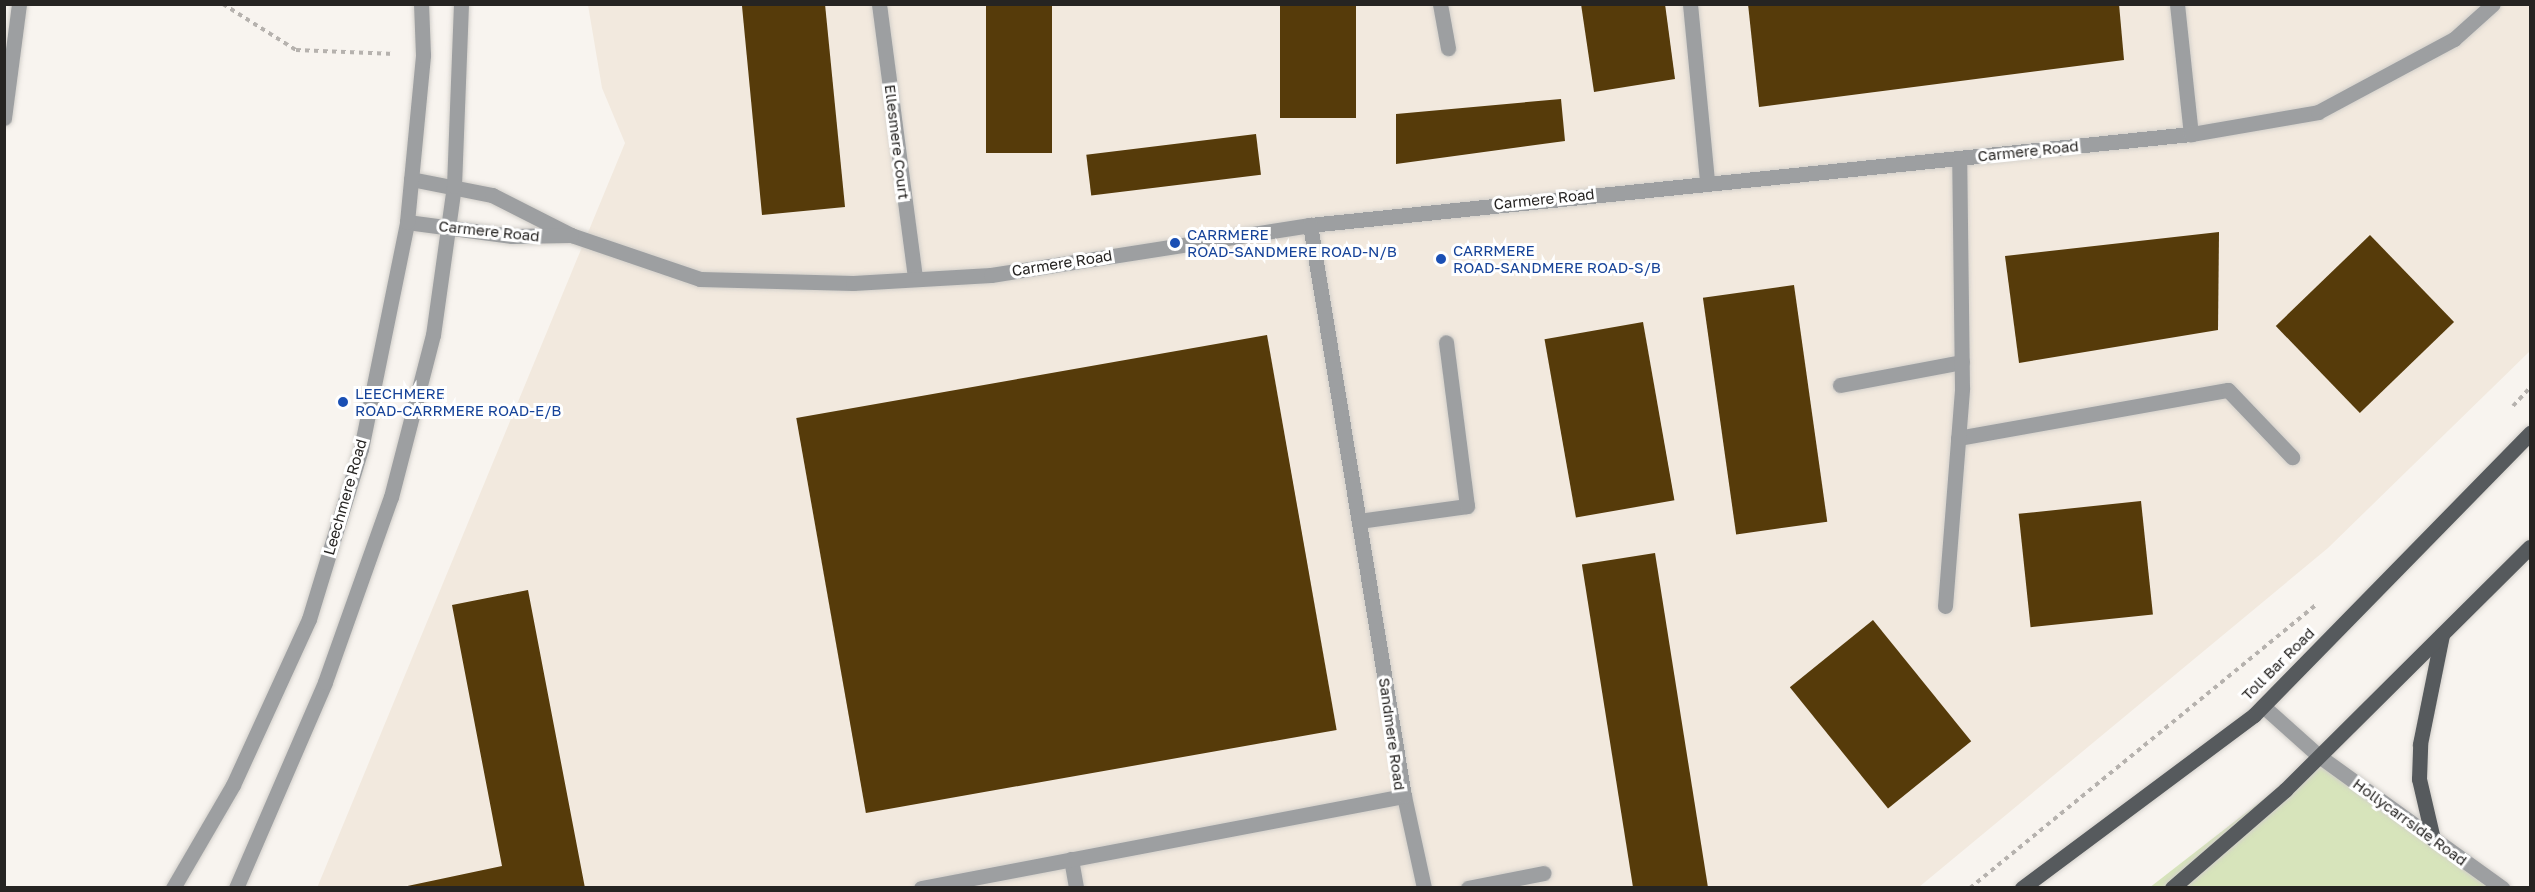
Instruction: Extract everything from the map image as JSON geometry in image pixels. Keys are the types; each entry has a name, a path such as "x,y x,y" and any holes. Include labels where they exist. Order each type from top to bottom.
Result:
{"main road":[{"name":"Toll Bar Road","path":"2022,888 2263,706 2530,433"},
{"path":"2172,888 2319,756 2530,547"},
{"path":"2433,839 2419,779 2420,744 2442,635"}],"street":[{"path":"4,118 19,4"},
{"name":"Leechmere Road","path":"173,888 233,785 309,619 361,449 407,222 423,55 421,4"},
{"path":"236,888 325,682 391,497 433,335 454,186 461,4"},
{"name":"Ellesmere Court","path":"879,4 915,279"},
{"path":"1440,4 1448,48"},
{"path":"1690,4 1707,181"},
{"path":"2178,4 2191,134"},
{"name":"Carmere Road","path":"411,179 454,186 516,204 571,235 700,279 915,279 992,275 1310,225 1707,181 2191,134 2318,112 2454,39 2493,4"},
{"path":"1945,606 1962,362 1959,158"},
{"name":"Carmere Road","path":"407,222 522,237 571,235"},
{"name":"Sandmere Road","path":"921,888 1404,796 1310,225"},
{"path":"1359,521 1467,506 1446,342"},
{"path":"1840,385 1962,362"},
{"path":"1958,438 2228,390 2292,457"},
{"name":"Hollycarrside Road","path":"2263,706 2319,756 2502,888"},
{"path":"1404,796 1424,888"},
{"path":"1071,859 1076,888"},
{"path":"1468,888 1544,873"}],"path":[{"path":"223,4 296,50 423,55"},
{"path":"2506,413 2530,388"},
{"path":"1970,888 2319,603"}],"shaded area":[{"path":"588,5 2530,5 2530,351 2328,548 1919,887 317,888 625,143 602,88"}],"green space":[{"path":"2319,756 2502,888 2149,888"}],"building":[{"path":"825,4 845,207 762,215 742,6"},
{"path":"986,4 1052,4 1052,153 986,153"},
{"path":"1280,4 1356,4 1356,118 1280,118"},
{"path":"1581,4 1665,4 1675,79 1594,92"},
{"path":"1748,4 2119,4 2124,60 1759,107"},
{"path":"1561,99 1565,141 1396,164 1396,114"},
{"path":"1256,134 1261,175 1091,196 1086,155"},
{"path":"2219,232 2218,330 2019,363 2005,256"},
{"path":"2370,235 2454,322 2360,413 2276,326"},
{"path":"1794,285 1827,522 1736,534 1703,298"},
{"path":"1643,322 1674,500 1576,518 1545,339"},
{"path":"1267,335 1337,730 866,813 796,418"},
{"path":"2141,501 2153,614 2031,627 2019,514"},
{"path":"1655,553 1708,888 1633,888 1582,565"},
{"path":"528,590 585,888 398,888 502,866 452,605"},
{"path":"1873,620 1971,741 1888,809 1790,687"}],"place":[{"name":"CARRMERE ROAD-SANDMERE ROAD-N/B","path":"1175,243"},
{"name":"CARRMERE ROAD-SANDMERE ROAD-S/B","path":"1441,259"},
{"name":"LEECHMERE ROAD-CARRMERE ROAD-E/B","path":"343,402"}]}
